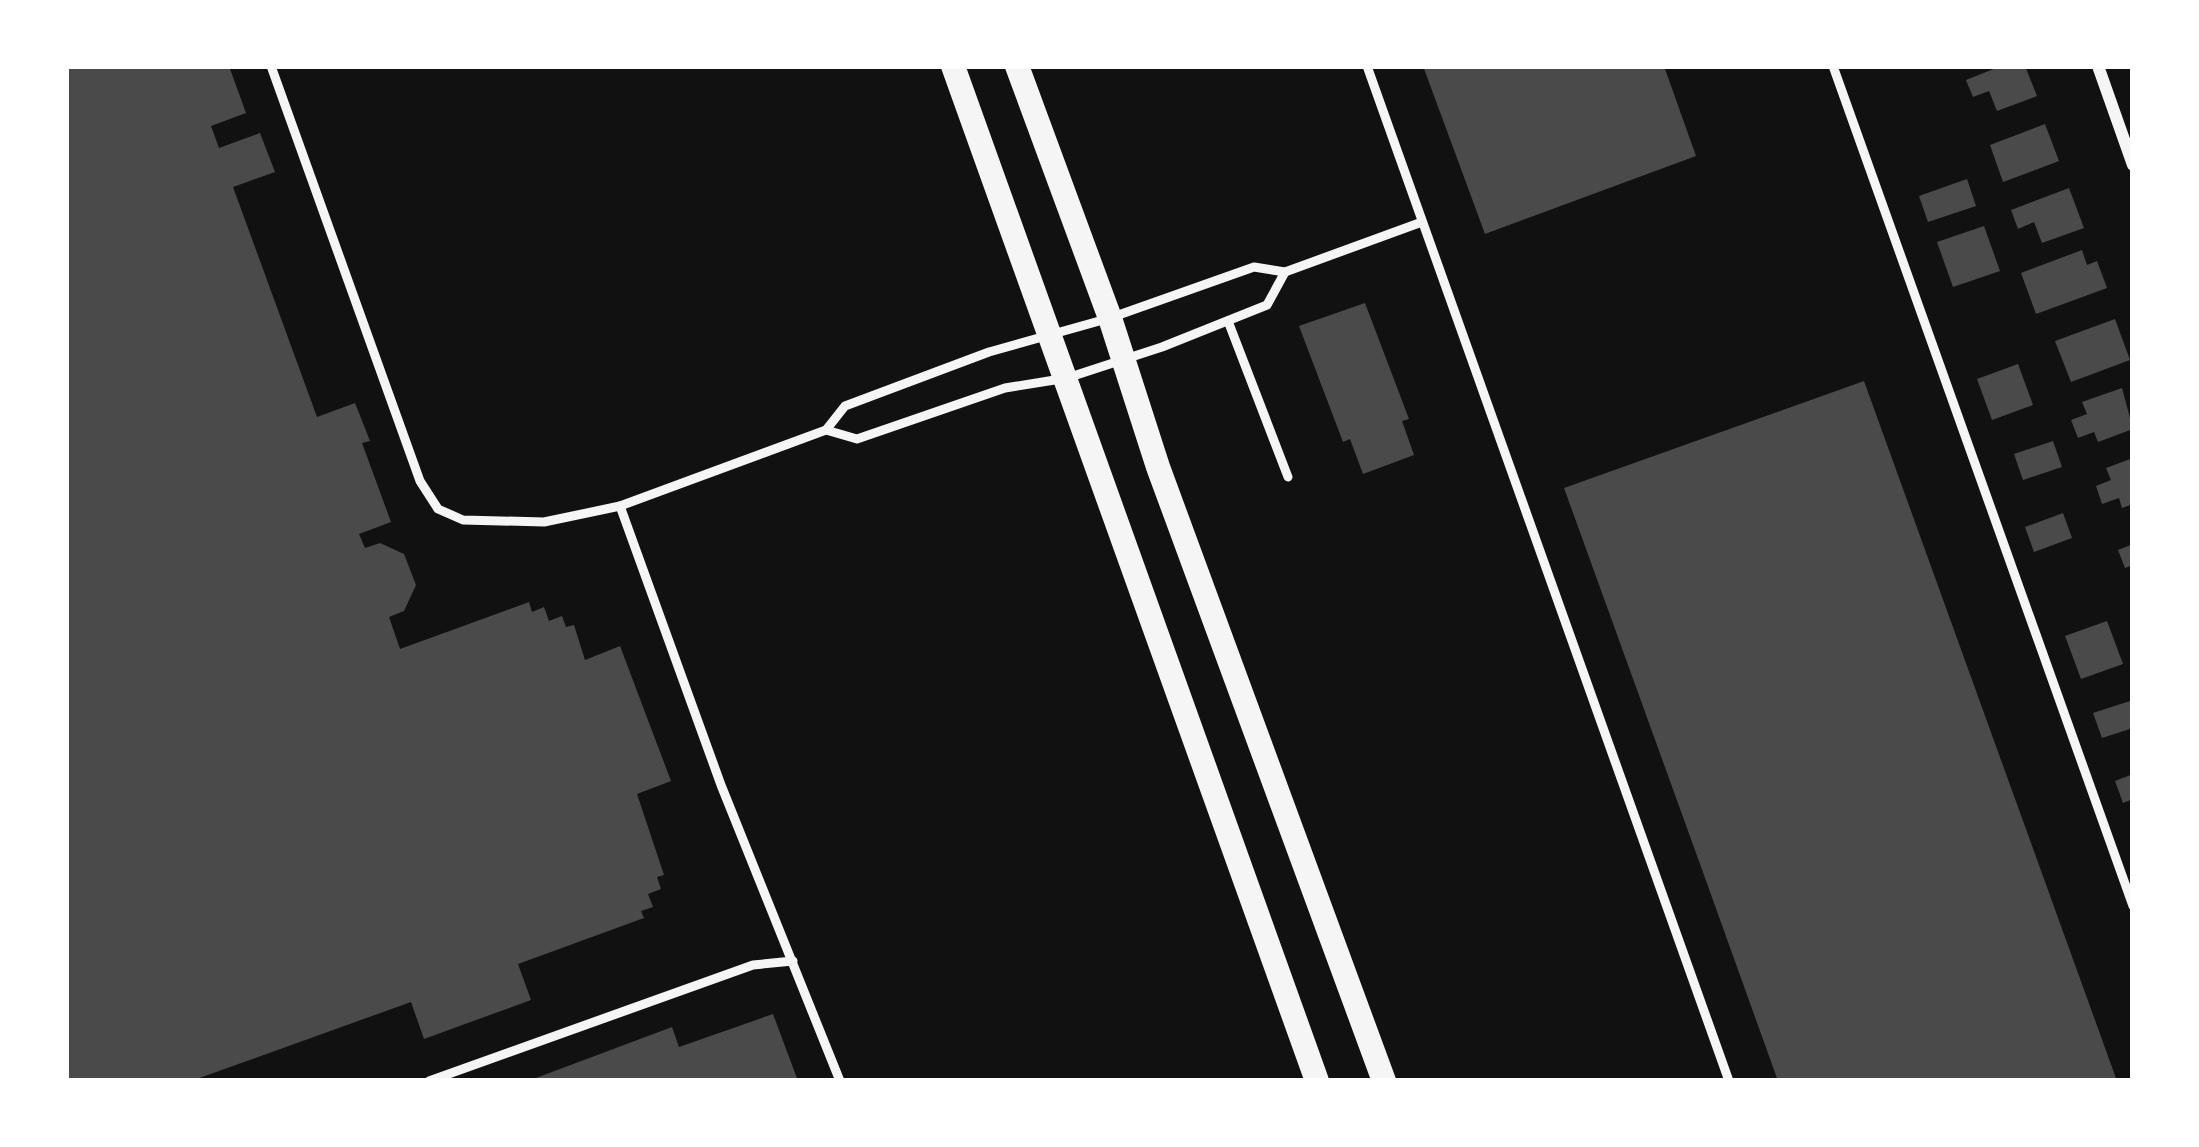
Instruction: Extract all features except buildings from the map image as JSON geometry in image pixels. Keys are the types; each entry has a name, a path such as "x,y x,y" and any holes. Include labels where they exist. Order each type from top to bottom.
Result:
{"main road":[{"path":"953,66 1317,1081"},
{"path":"1017,66 1110,318 1158,467 1384,1081"}],"street":[{"path":"2098,66 2133,165"}],"lane":[{"path":"271,66 430,500 463,520 513,523 572,518 620,506 826,430 844,406 989,352 1110,318 1254,268 1286,272 1422,222"},
{"path":"1367,66 1729,1081"},
{"path":"1833,66 2133,906"},
{"path":"826,430 857,439 1005,388 1067,377 1124,359 1267,305 1286,272"},
{"path":"1228,321 1288,477"},
{"path":"620,506 721,784 840,1081"},
{"path":"429,1081 753,964 793,961"}]}
